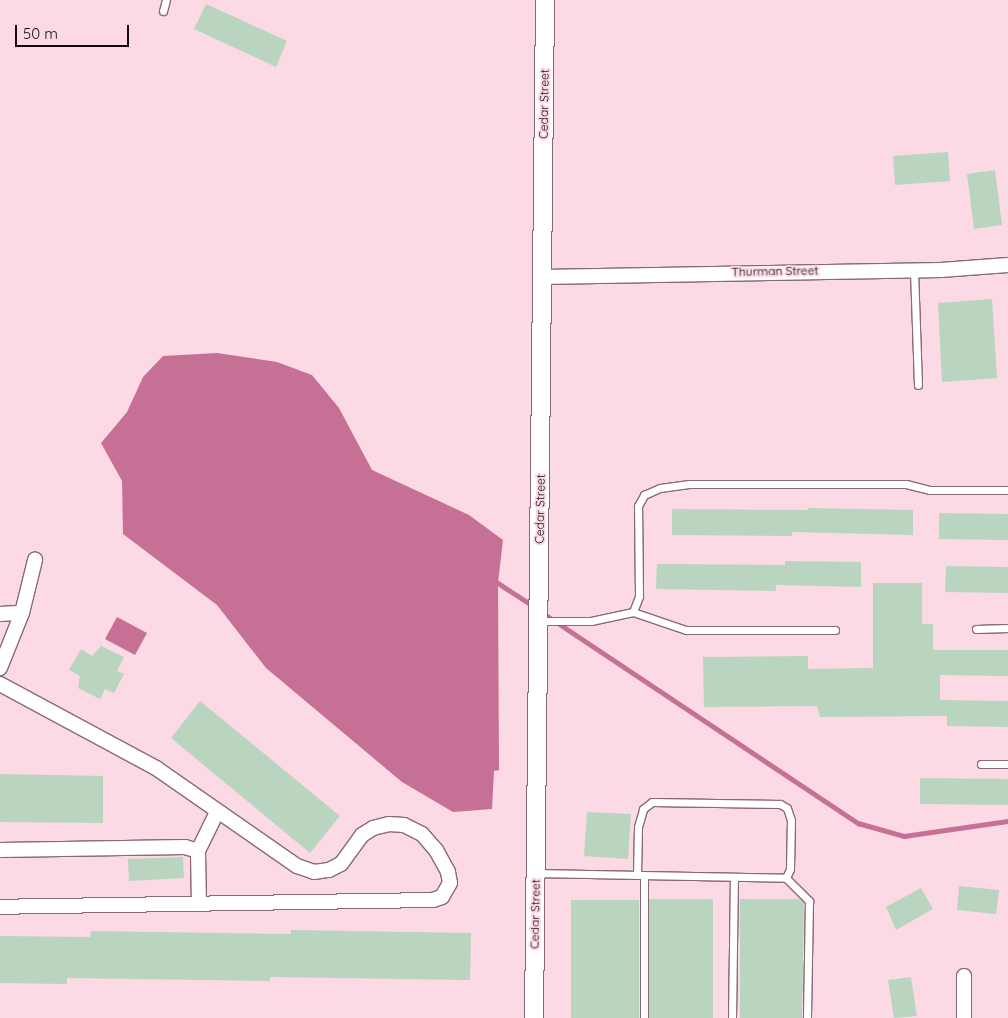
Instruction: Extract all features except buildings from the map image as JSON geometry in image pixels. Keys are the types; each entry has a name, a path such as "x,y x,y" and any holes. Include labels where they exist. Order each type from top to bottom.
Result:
{"street":[{"name":"Cedar Street","path":"534,1018 546,0"},
{"name":"Thurman Street","path":"542,277 914,270 1008,265"},
{"path":"0,668 22,613 36,560"},
{"path":"0,614 22,613"},
{"path":"0,684 156,768 297,866 314,872 329,870 341,864 362,835 373,828 388,824 404,825 422,834 436,850 448,872 450,883 442,897 433,900 0,907"},
{"path":"199,904 198,851 217,812"},
{"path":"0,850 185,847 198,851"},
{"path":"964,976 964,1018"}],"lane":[{"path":"163,11 166,0"},
{"path":"914,270 918,385"},
{"path":"633,612 639,596 638,506 644,496 660,488 689,484 906,484 930,490 1008,490"},
{"path":"538,621 591,621 633,612 686,630 835,630"},
{"path":"976,629 1008,628"},
{"path":"981,764 1008,764"},
{"path":"644,1018 638,827 643,808 652,802 780,804 787,808 791,820 790,869 786,878"},
{"path":"535,872 786,878 809,900 807,1018"},
{"path":"732,1018 734,877"}],"shaded area":[{"path":"217,353 277,362 312,375 339,408 372,470 469,515 503,540 498,583 499,770 494,771 492,809 453,812 402,782 266,668 217,605 123,534 122,481 101,443 127,412 143,377 163,356"},
{"path":"117,617 147,633 135,655 105,639"}],"waterway":[{"path":"498,583 535,607"},
{"path":"543,613 858,823 904,836 1008,821"}]}
